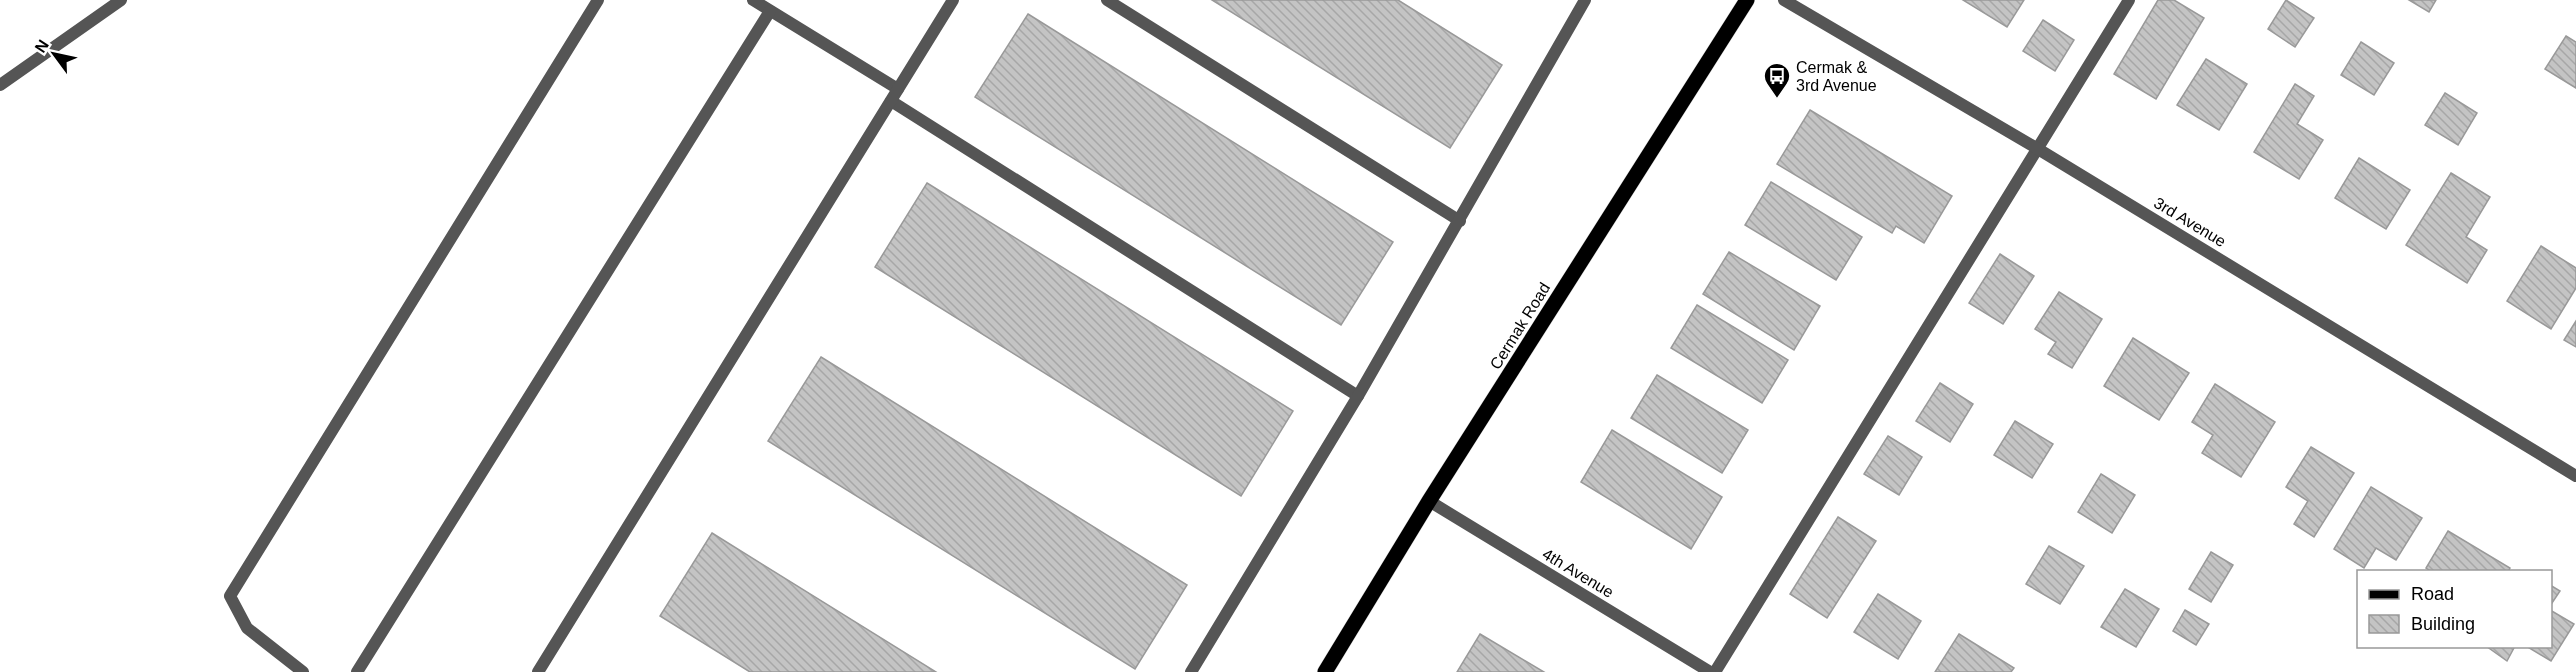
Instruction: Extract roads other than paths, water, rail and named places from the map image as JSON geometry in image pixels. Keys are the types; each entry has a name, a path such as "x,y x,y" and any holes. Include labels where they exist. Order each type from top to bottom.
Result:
{"main road":[{"name":"Cermak Road","path":"1325,672 1429,501 1747,0"}],"street":[{"path":"0,86 121,0"},
{"path":"303,672 247,628 230,596 598,0"},
{"path":"753,0 898,89"},
{"path":"538,672 953,0"},
{"path":"1107,0 1460,220"},
{"path":"1191,672 1358,396 1585,0"},
{"name":"3rd Avenue","path":"1784,0 2038,149 2576,476"},
{"path":"1715,672 2129,0"},
{"path":"357,672 770,10"},
{"path":"891,101 1358,396"},
{"name":"4th Avenue","path":"1429,501 1710,672"}],"place":[{"name":"Cermak & 3rd Avenue","path":"1777,99"}]}
